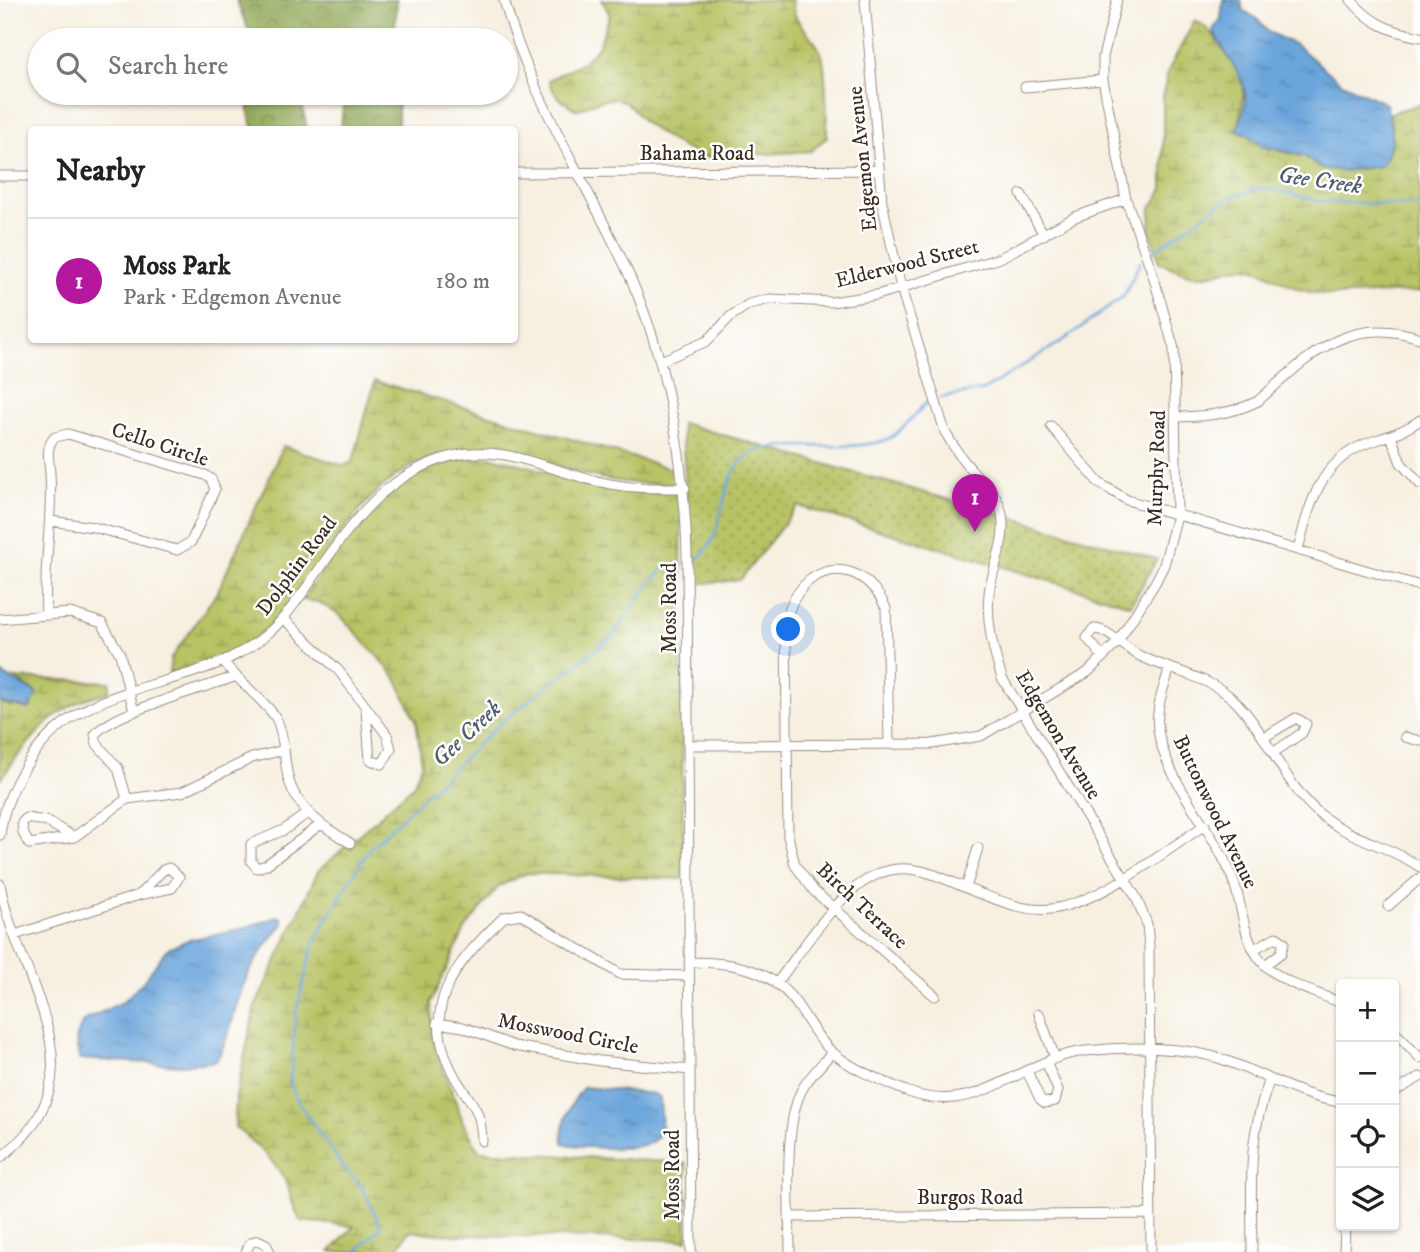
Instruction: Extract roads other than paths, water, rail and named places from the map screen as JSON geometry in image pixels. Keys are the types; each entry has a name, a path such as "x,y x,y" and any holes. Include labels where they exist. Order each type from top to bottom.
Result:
{"street":[{"name":"Moss Road","path":"504,0 513,28"},
{"name":"Edgemon Avenue","path":"865,0 882,202 901,288 945,432 956,451 989,487 999,504 1003,531 989,593 990,632 1002,678 1124,877 1147,924 1151,1252"},
{"name":"Murphy Road","path":"688,745 963,741 997,729 1068,687 1103,657 1117,643 1164,565 1177,515 1178,418 1174,349 1126,199 1103,80 1106,39 1117,0"},
{"path":"1350,0 1377,25 1420,37"},
{"name":"Moss Road","path":"518,43 525,65 632,283 661,361 685,488 691,1252"},
{"path":"1025,87 1103,80"},
{"name":"Bahama Road","path":"518,173 879,170"},
{"path":"0,176 28,176"},
{"path":"1021,194 1044,234"},
{"name":"Elderwood Street","path":"661,361 707,341 731,316 749,304 770,299 832,302 901,288 1000,258 1100,206 1126,199"},
{"path":"1178,418 1214,416 1251,405 1334,339 1377,330 1420,338"},
{"path":"1298,550 1309,507 1326,473 1353,450 1391,436 1420,420"},
{"path":"1051,425 1099,483 1127,499 1420,586"},
{"name":"Cello Circle","path":"46,615 44,573 51,521 48,452 51,440 61,435 205,475 211,479 215,489 191,542 177,550 93,527 51,521"},
{"path":"1391,436 1401,463 1420,485"},
{"name":"Dolphin Road","path":"0,835 14,786 45,740 74,715 128,690 223,661 254,645 284,619 368,503 395,480 432,462 473,453 504,454 598,482 642,488 685,488"},
{"name":"Birch Terrace","path":"890,743 886,608 881,596 854,572 827,571 806,582 789,606 786,621 788,836 792,853 803,877 835,909 935,996"},
{"path":"0,619 82,615 102,623 120,654 134,712"},
{"path":"284,619 339,671 390,741 388,759 382,764 374,764 369,760 366,710"},
{"path":"1103,657 1089,644 1089,632 1098,628 1117,643 1170,668 1206,680 1239,706 1300,796 1323,817 1350,834 1402,855 1420,867"},
{"path":"223,661 234,677 277,718 290,785 320,825 350,843"},
{"name":"Buttonwood Avenue","path":"1170,668 1159,701 1159,739 1171,768 1232,877 1245,931 1265,965 1295,985 1336,1001"},
{"path":"127,799 118,768 97,744 95,735 100,727 134,712 234,677"},
{"path":"1263,738 1291,719 1296,718 1306,724 1302,733 1273,753"},
{"path":"1405,737 1420,741"},
{"path":"74,837 34,817 22,823 23,833 29,844 74,837 127,799 182,792 252,758 284,750"},
{"path":"309,811 284,830 251,844 251,861 257,868 266,865 320,825"},
{"path":"776,984 835,909 860,883 873,875 898,869 922,872 1005,903 1051,909 1075,903 1124,877 1205,825"},
{"path":"966,888 978,848"},
{"path":"1388,906 1420,878"},
{"path":"0,884 15,935 47,1021 54,1065 49,1093 36,1123 0,1158"},
{"path":"15,935 139,895"},
{"path":"482,1140 479,1112 447,1061 438,1038 437,1023 446,987 495,926 510,914 521,914 550,929 620,974 690,976"},
{"path":"1254,949 1276,936 1284,942 1281,953 1265,965"},
{"path":"689,962 736,964 776,984 790,995 820,1040 832,1052 907,1091 940,1099 975,1096 1051,1060 1087,1051 1150,1051 1197,1052 1304,1093 1336,1101"},
{"path":"1027,1071 1040,1099 1045,1102 1055,1101 1058,1090 1039,1014"},
{"name":"Mosswood Circle","path":"437,1023 463,1027 514,1046 600,1061 690,1070"},
{"path":"1399,1036 1420,1058"},
{"path":"790,1252 791,1132 794,1109 804,1087 832,1052"},
{"path":"1399,1089 1420,1077"},
{"path":"1252,1252 1251,1148 1260,1106 1270,1079"},
{"name":"Burgos Road","path":"790,1217 1151,1214"},
{"path":"1343,1252 1345,1231"},
{"path":"246,1252 250,1244 258,1240 266,1244 270,1252"}],"water":[{"path":"1223,0 1241,0 1243,10 1257,19 1268,32 1296,45 1342,83 1386,104 1391,144 1381,166 1344,171 1320,168 1304,156 1261,146 1249,135 1236,130 1243,114 1244,89 1213,30 1221,19"},
{"path":"0,673 35,692 37,695 29,709 0,702"},
{"path":"282,917 283,924 248,976 216,1061 182,1065 79,1059 76,1039 83,1021 123,1002 143,982 167,949 188,940 238,930"},
{"path":"584,1087 655,1094 660,1098 661,1122 658,1136 652,1142 628,1147 598,1148 563,1143 563,1128 568,1114"}],"waterway":[{"name":"Gee Creek","path":"1151,253 1228,198 1258,188 1318,201 1420,206"},
{"name":"Gee Creek","path":"940,398 984,390 1064,340 1124,296 1140,262"},
{"name":"Gee Creek","path":"690,563 703,554 712,541 730,479 738,465 750,454 777,447 856,445 888,439 904,427 927,402"},
{"name":"Gee Creek","path":"356,1252 381,1227 362,1187 343,1167 300,1105 290,1084 296,1012 314,941 369,849 504,720 613,636 649,584 666,566 684,564"}],"place":[{"name":"Moss Park","path":"975,532"}]}
